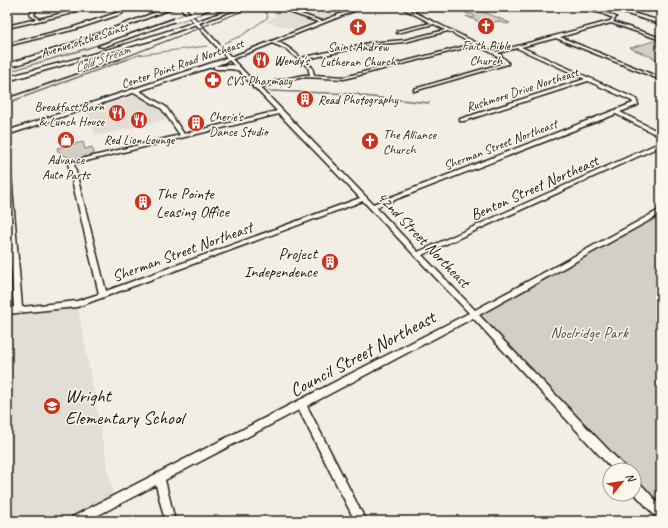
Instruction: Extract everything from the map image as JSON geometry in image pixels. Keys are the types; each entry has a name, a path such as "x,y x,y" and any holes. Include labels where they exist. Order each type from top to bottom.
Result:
{"highway":[{"path":"7,67 67,47 174,7"},
{"name":"Avenue of the Saints","path":"96,48 197,9 212,7"},
{"path":"7,79 74,61 195,24 240,7"},
{"path":"605,7 660,22"},
{"path":"608,7 660,22"},
{"path":"616,7 660,22"},
{"path":"622,7 660,22"},
{"name":"Avenue of the Saints","path":"7,67 91,44 174,18"},
{"path":"174,30 186,29 201,31"},
{"name":"Avenue of the Saints","path":"7,74 89,50"}],"main road":[{"name":"42nd Street Northeast","path":"174,7 195,24"},
{"name":"42nd Street Northeast","path":"182,7 201,31 230,59"},
{"name":"Center Point Road Northeast","path":"7,133 136,92 230,59 362,7"},
{"path":"203,68 224,66 240,70"}],"street":[{"path":"35,7 32,15 39,20"},
{"path":"7,27 71,12 76,7"},
{"path":"7,45 75,28 123,12 123,7"},
{"path":"296,7 293,12 322,22"},
{"path":"402,7 495,53 507,63 505,65 416,90"},
{"path":"495,53 611,22 615,18 608,14 570,7"},
{"path":"611,22 661,39"},
{"path":"398,32 435,23"},
{"path":"301,60 369,44 405,41 449,30"},
{"path":"557,37 661,79"},
{"path":"273,42 287,48 301,60 312,70 312,76"},
{"path":"255,87 294,78 312,76 344,78 477,44"},
{"path":"518,47 589,79"},
{"name":"42nd Street Northeast","path":"230,59 255,87 474,314 613,462"},
{"name":"Sherman Street Northeast","path":"371,207 636,104 636,102 589,79"},
{"name":"Rushmore Drive Northeast","path":"462,120 589,79"},
{"path":"136,92 164,108 183,136"},
{"path":"104,295 71,163 280,112"},
{"path":"616,112 661,135"},
{"name":"Benton Street Northeast","path":"417,254 661,144"},
{"path":"7,163 18,310"},
{"name":"Sherman Street Northeast","path":"7,311 77,304 363,199"},
{"name":"Council Street Northeast","path":"76,521 474,314 661,211"},
{"path":"301,404 361,521"},
{"path":"159,478 170,521"},
{"path":"642,494 661,514"}],"shaded area":[{"path":"276,7 314,7 338,13 295,29 266,22 275,16 271,12 272,9"},
{"path":"137,95 160,109 169,119 95,135 87,112"},
{"name":"Wright Elementary School","path":"78,308 113,495 63,521 7,521 7,316"}],"green space":[{"path":"477,9 510,23 506,24 498,21 486,25 466,16 474,18 475,16 463,12"},
{"path":"173,18 87,49 7,72 100,44"},
{"path":"654,41 661,44 661,61 630,48"},
{"path":"83,142 85,149 92,147 94,153 92,155 72,160 58,151 57,148"},
{"name":"Noelridge Park","path":"661,211 661,514 642,494 642,462 613,462 474,314"}],"waterway":[{"name":"Cold Stream","path":"224,43 241,36 267,18 268,16 264,10 268,7"},
{"name":"Cold Stream","path":"126,60 138,55 207,46"},
{"name":"Cold Stream","path":"7,103 128,59"},
{"path":"269,91 357,94 363,96 429,103"}],"railway":[{"path":"118,60 253,7"},
{"path":"7,98 120,59"}],"place":[{"name":"Faith Bible Church","path":"486,26"},
{"name":"Saint Andrew Lutheran Church","path":"358,27"},
{"name":"Wendy's","path":"261,60"},
{"name":"CVS Pharmacy","path":"213,80"},
{"name":"Read Photography","path":"305,99"},
{"name":"Breakfast Barn & Lunch House","path":"117,113"},
{"name":"Red Lion Lounge","path":"139,120"},
{"name":"Cherie's Dance Studio","path":"196,123"},
{"name":"Advance Auto Parts","path":"66,140"},
{"name":"The Alliance Church","path":"370,141"},
{"name":"The Pointe Leasing Office","path":"143,202"},
{"name":"Project Independence","path":"330,262"},
{"name":"Wright Elementary School","path":"52,406"}]}
